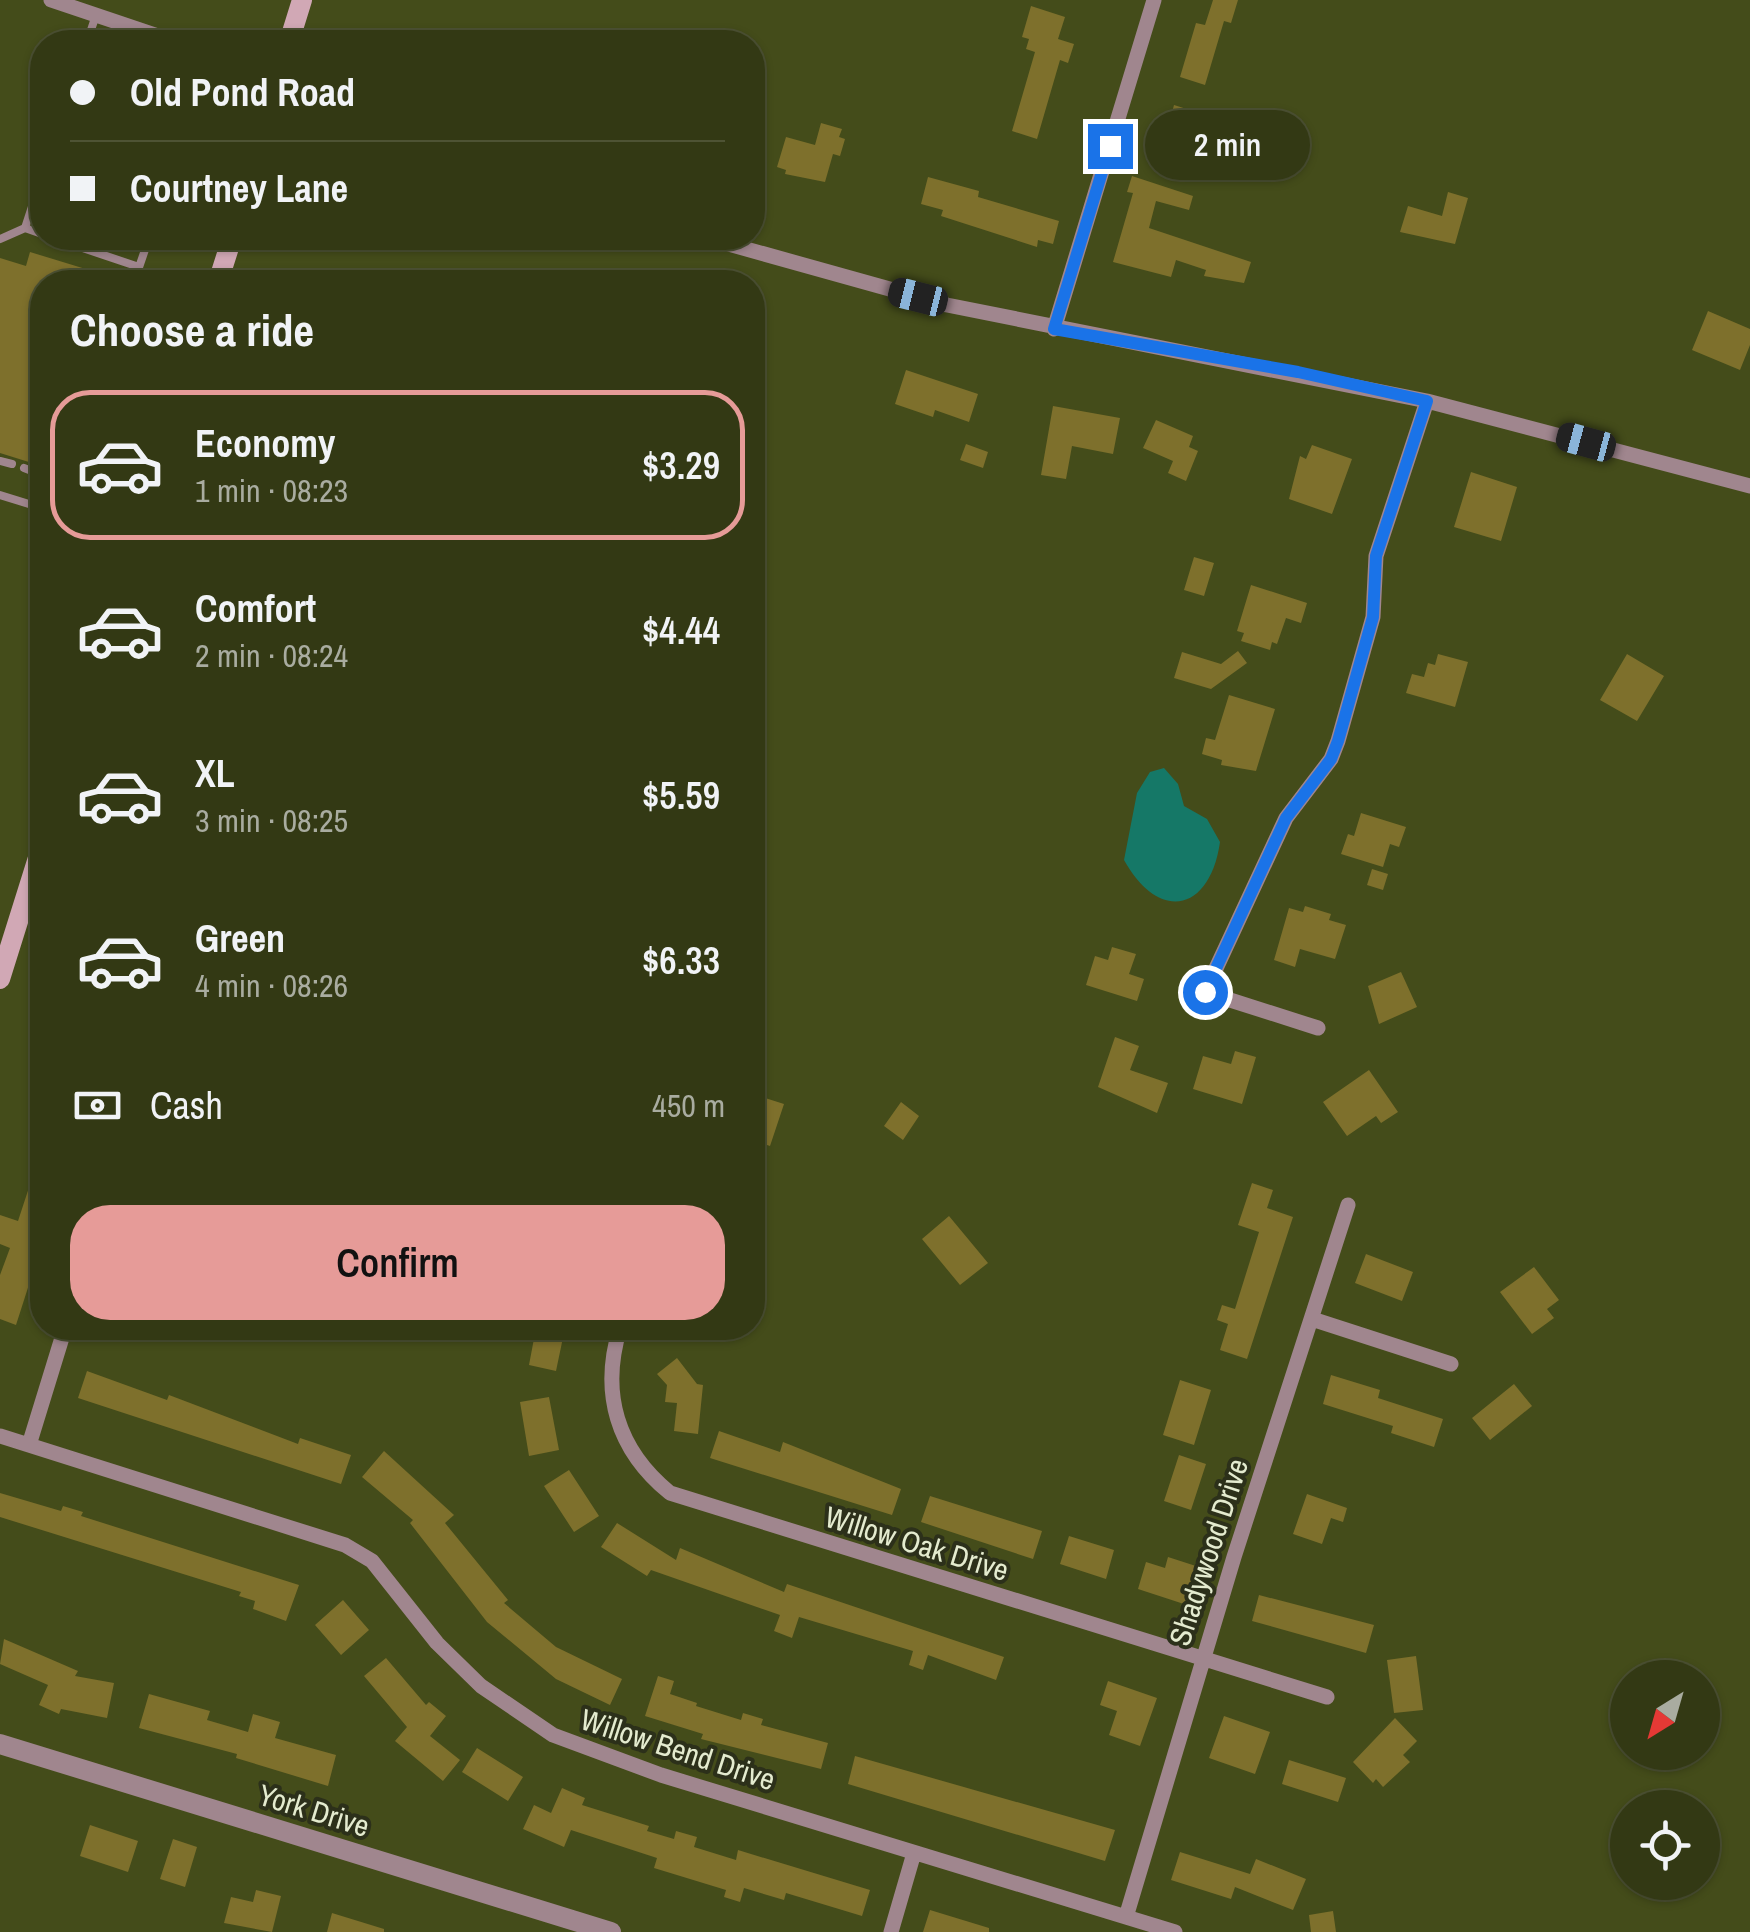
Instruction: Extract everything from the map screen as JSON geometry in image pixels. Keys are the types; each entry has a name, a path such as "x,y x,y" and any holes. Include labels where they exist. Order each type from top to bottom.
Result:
{"main road":[{"path":"293,30 302,0"},
{"path":"0,979 30,884"}],"street":[{"path":"51,0 140,30"},
{"path":"1054,329 1154,0"},
{"path":"748,250 858,282 1054,329 1298,372 1427,401 1750,486"},
{"path":"1318,1028 1205,992 1286,818 1331,759 1338,741 1373,617 1376,556 1427,401"},
{"name":"Shadywood Drive","path":"1126,1917 1203,1658 1348,1206"},
{"path":"1312,1319 1451,1364"},
{"path":"30,1445 61,1340"},
{"name":"Willow Oak Drive","path":"617,1340 610,1372 619,1432 634,1458 670,1493 1327,1697"},
{"name":"Willow Bend Drive","path":"0,1436 345,1544 372,1561 437,1642 481,1686 553,1735 661,1775 1175,1932"},
{"name":"York Drive","path":"0,1744 610,1932"},
{"path":"891,1932 914,1853"}],"lane":[{"path":"91,30 96,15"},
{"path":"25,228 30,213"},
{"path":"0,239 25,228 30,230"},
{"path":"89,250 139,267"},
{"path":"138,270 145,250"},
{"path":"0,461 12,464"},
{"path":"24,468 30,470"},
{"path":"0,495 30,504"}],"water":[{"path":"1164,768 1178,784 1184,806 1207,819 1220,842 1206,883 1181,901 1152,894 1124,860 1137,793 1150,772"}],"building":[{"path":"1213,0 1238,0 1231,23 1224,21 1205,85 1180,77 1196,23 1205,25"},
{"path":"1031,6 1065,17 1058,39 1074,44 1068,63 1060,60 1037,139 1012,131 1035,52 1026,49 1029,39 1022,37"},
{"path":"1174,105 1231,123 1225,143 1204,136 1196,161 1162,150"},
{"path":"821,123 842,129 839,137 845,139 840,156 833,154 825,182 785,174 786,170 777,167 786,137 815,145"},
{"path":"1132,176 1193,196 1189,210 1156,201 1149,228 1251,262 1244,283 1204,276 1206,270 1176,260 1171,277 1113,262 1133,193 1127,192"},
{"path":"928,177 979,191 978,197 1059,221 1053,244 1038,240 1037,247 941,216 943,210 921,204"},
{"path":"1448,192 1468,198 1455,244 1400,232 1408,206 1442,216"},
{"path":"30,252 89,270 30,270 30,462 0,453 0,258 26,266"},
{"path":"1708,311 1750,329 1750,345 1740,370 1692,350"},
{"path":"906,370 978,394 969,422 935,410 933,417 895,404"},
{"path":"1053,406 1120,418 1113,454 1072,446 1066,479 1041,475"},
{"path":"1156,420 1193,436 1189,447 1198,451 1186,481 1168,473 1173,461 1143,448"},
{"path":"966,444 988,452 983,468 960,460"},
{"path":"1312,445 1352,459 1332,514 1289,499 1300,456 1306,459"},
{"path":"1471,472 1517,487 1501,541 1454,527"},
{"path":"1194,557 1214,563 1204,596 1184,590"},
{"path":"1251,585 1307,603 1301,623 1286,618 1277,644 1272,642 1270,650 1241,641 1244,633 1237,631"},
{"path":"1238,651 1247,663 1211,689 1174,678 1182,652 1221,664"},
{"path":"1438,654 1468,662 1455,707 1406,693 1412,674 1424,677 1428,663 1435,665"},
{"path":"1627,654 1664,676 1637,721 1600,700"},
{"path":"1229,695 1275,709 1256,771 1221,765 1222,760 1202,754 1206,738 1215,740"},
{"path":"1361,813 1406,827 1399,847 1390,844 1383,867 1341,854 1348,834 1354,836"},
{"path":"1372,869 1388,874 1383,890 1367,885"},
{"path":"1305,906 1331,914 1329,920 1346,925 1335,959 1300,949 1295,967 1274,960 1289,908 1303,912"},
{"path":"1112,947 1136,954 1129,974 1144,979 1137,1001 1086,985 1095,956 1108,960"},
{"path":"1401,972 1417,1007 1379,1024 1368,986"},
{"path":"1115,1037 1139,1046 1130,1070 1168,1083 1157,1113 1098,1087"},
{"path":"1235,1051 1256,1057 1242,1104 1193,1089 1203,1056 1231,1064"},
{"path":"1369,1070 1398,1112 1381,1123 1376,1116 1347,1136 1323,1102"},
{"path":"765,1098 784,1104 770,1146 765,1144"},
{"path":"901,1102 919,1116 903,1140 884,1126"},
{"path":"1252,1183 1273,1190 1267,1208 1293,1217 1247,1359 1220,1350 1228,1324 1217,1320 1222,1305 1235,1309 1259,1232 1238,1225"},
{"path":"30,1184 30,1281 16,1325 0,1319 0,1275 10,1248 0,1244 0,1215 18,1221"},
{"path":"949,1216 988,1263 960,1285 922,1239"},
{"path":"1366,1254 1413,1272 1402,1301 1355,1283"},
{"path":"1534,1267 1559,1300 1547,1309 1554,1318 1532,1334 1500,1292"},
{"path":"534,1340 562,1340 556,1371 529,1365"},
{"path":"677,1358 697,1384 703,1385 698,1434 674,1431 677,1403 665,1402 667,1385 657,1374"},
{"path":"87,1371 167,1400 169,1395 298,1444 300,1438 351,1455 341,1484 78,1398"},
{"path":"1331,1375 1380,1390 1378,1398 1443,1419 1434,1447 1391,1433 1393,1426 1323,1404"},
{"path":"1180,1380 1211,1390 1194,1445 1163,1435"},
{"path":"1514,1384 1532,1406 1490,1440 1472,1418"},
{"path":"549,1397 559,1450 529,1456 520,1402"},
{"path":"719,1431 780,1452 783,1442 901,1489 892,1515 710,1458"},
{"path":"384,1451 454,1515 445,1523 508,1600 504,1603 556,1647 622,1679 610,1705 556,1679 487,1622 410,1523 413,1520 362,1477"},
{"path":"1179,1455 1206,1464 1191,1510 1164,1501"},
{"path":"569,1470 599,1516 574,1532 544,1486"},
{"path":"0,1493 61,1511 63,1506 83,1512 81,1516 299,1585 286,1621 253,1609 255,1601 239,1596 241,1592 0,1517"},
{"path":"1307,1494 1347,1508 1343,1522 1331,1518 1322,1544 1293,1534"},
{"path":"930,1496 1042,1531 1033,1559 921,1522"},
{"path":"617,1523 676,1560 680,1548 784,1592 787,1584 1004,1657 996,1680 928,1655 923,1670 909,1665 913,1651 799,1617 792,1638 774,1631 780,1615 651,1570 647,1576 601,1547"},
{"path":"1069,1536 1114,1550 1106,1579 1060,1564"},
{"path":"1168,1557 1199,1567 1187,1605 1138,1589 1146,1562 1165,1568"},
{"path":"1259,1595 1374,1625 1366,1653 1252,1621"},
{"path":"343,1600 369,1630 341,1655 315,1625"},
{"path":"4,1639 78,1671 75,1676 114,1683 107,1718 61,1709 59,1714 39,1705 48,1685 0,1664"},
{"path":"1416,1656 1423,1710 1394,1713 1387,1660"},
{"path":"386,1658 426,1705 429,1702 446,1716 430,1736 460,1760 443,1781 395,1741 407,1727 364,1676"},
{"path":"658,1676 674,1681 670,1694 697,1703 696,1706 741,1720 743,1713 763,1719 761,1725 828,1743 821,1769 701,1739 703,1734 645,1716"},
{"path":"1108,1681 1157,1698 1140,1746 1109,1735 1117,1711 1100,1705"},
{"path":"149,1694 210,1711 207,1720 248,1732 253,1714 280,1722 275,1738 336,1755 328,1786 236,1758 237,1754 139,1728"},
{"path":"1224,1716 1270,1732 1255,1774 1209,1758"},
{"path":"1395,1718 1417,1741 1403,1755 1410,1762 1383,1787 1376,1779 1373,1783 1353,1762"},
{"path":"477,1748 523,1777 508,1801 462,1772"},
{"path":"855,1756 1115,1830 1105,1861 848,1784"},
{"path":"1289,1760 1346,1778 1338,1802 1282,1784"},
{"path":"562,1788 585,1798 582,1805 649,1826 647,1831 674,1839 676,1831 697,1837 694,1847 736,1860 738,1850 870,1890 862,1916 786,1893 784,1900 744,1888 740,1902 724,1897 726,1890 654,1868 657,1858 571,1830 564,1847 523,1829 534,1805 551,1813"},
{"path":"90,1825 138,1841 128,1872 80,1856"},
{"path":"173,1839 197,1847 185,1887 160,1879"},
{"path":"1180,1852 1250,1874 1256,1859 1306,1879 1293,1910 1235,1887 1231,1899 1171,1880"},
{"path":"256,1890 281,1896 272,1932 224,1923 231,1897 253,1902"},
{"path":"930,1910 989,1928 989,1932 923,1932"},
{"path":"1333,1911 1336,1932 1311,1932 1309,1915"},
{"path":"332,1913 384,1929 384,1932 327,1932"}],"route":[{"path":"1110,146 1054,329 1298,372 1427,401 1376,556 1373,617 1338,741 1331,759 1286,818 1205,992"}]}
